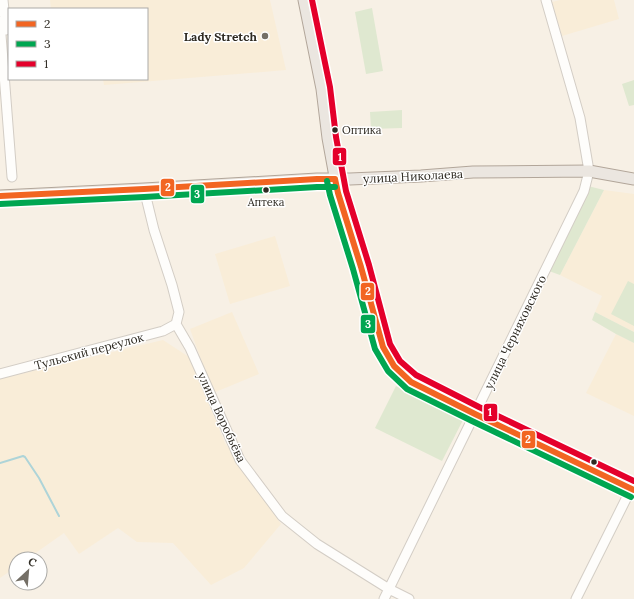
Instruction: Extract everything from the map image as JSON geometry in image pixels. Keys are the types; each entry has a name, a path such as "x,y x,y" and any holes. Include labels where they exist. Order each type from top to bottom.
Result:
{"main road":[{"path":"304,0 322,89 328,138 338,193 361,266 383,347 394,366 411,382 632,489"},
{"name":"улица Николаева","path":"0,196 310,179 421,176 473,172 590,171 634,179"}],"street":[{"path":"3,0 8,60"},
{"path":"546,0 580,118 590,171"},
{"path":"0,22 15,177 10,80"},
{"name":"улица Черняховского","path":"384,599 584,192 590,171"},
{"path":"144,189 154,230 180,312 176,324"},
{"name":"Тульский переулок","path":"0,374 163,331 176,324"},
{"name":"улица Воробьёва","path":"176,324 190,348 240,460 282,516 317,544 389,589 409,599"},
{"path":"576,599 632,489"}],"shaded area":[{"path":"50,0 270,0 286,70 104,85 103,80 148,80 148,8 51,8"},
{"path":"560,0 614,0 619,19 562,36 552,2"},
{"path":"604,190 634,194 634,332 595,312 602,296 560,275"},
{"path":"275,236 290,286 230,304 215,254"},
{"path":"232,312 259,374 213,393 190,329"},
{"path":"616,334 634,343 634,416 586,393"},
{"path":"163,340 189,357 225,443 281,524 244,568 211,585 173,543 137,542 118,528 79,554 64,533 38,551 8,551 8,572 0,578 0,379"}],"green space":[{"path":"372,8 383,71 366,74 355,12"},
{"path":"634,80 634,105 629,106 622,84"},
{"path":"402,110 402,128 371,129 370,112"},
{"path":"588,186 604,190 560,275 549,271"},
{"path":"628,281 634,284 634,326 611,314"},
{"path":"595,312 634,332 634,343 592,320"},
{"path":"396,386 463,420 442,461 375,428"}],"waterway":[{"path":"0,463 23,456 25,457 39,478 59,516"}],"transit line":[{"name":"1","path":"312,0 330,87 336,137 346,191 369,265 390,344 400,361 416,375 479,407 634,481"},
{"name":"2","path":"335,179 383,347 394,366 411,382 634,490"},
{"name":"2","path":"0,196 335,179"},
{"name":"3","path":"327,181 375,349 388,371 407,389 631,497"},
{"name":"3","path":"0,204 335,187"}],"place":[{"name":"Lady Stretch","path":"265,36"},
{"name":"Оптика","path":"335,130"},
{"name":"Аптека","path":"266,190"}]}
